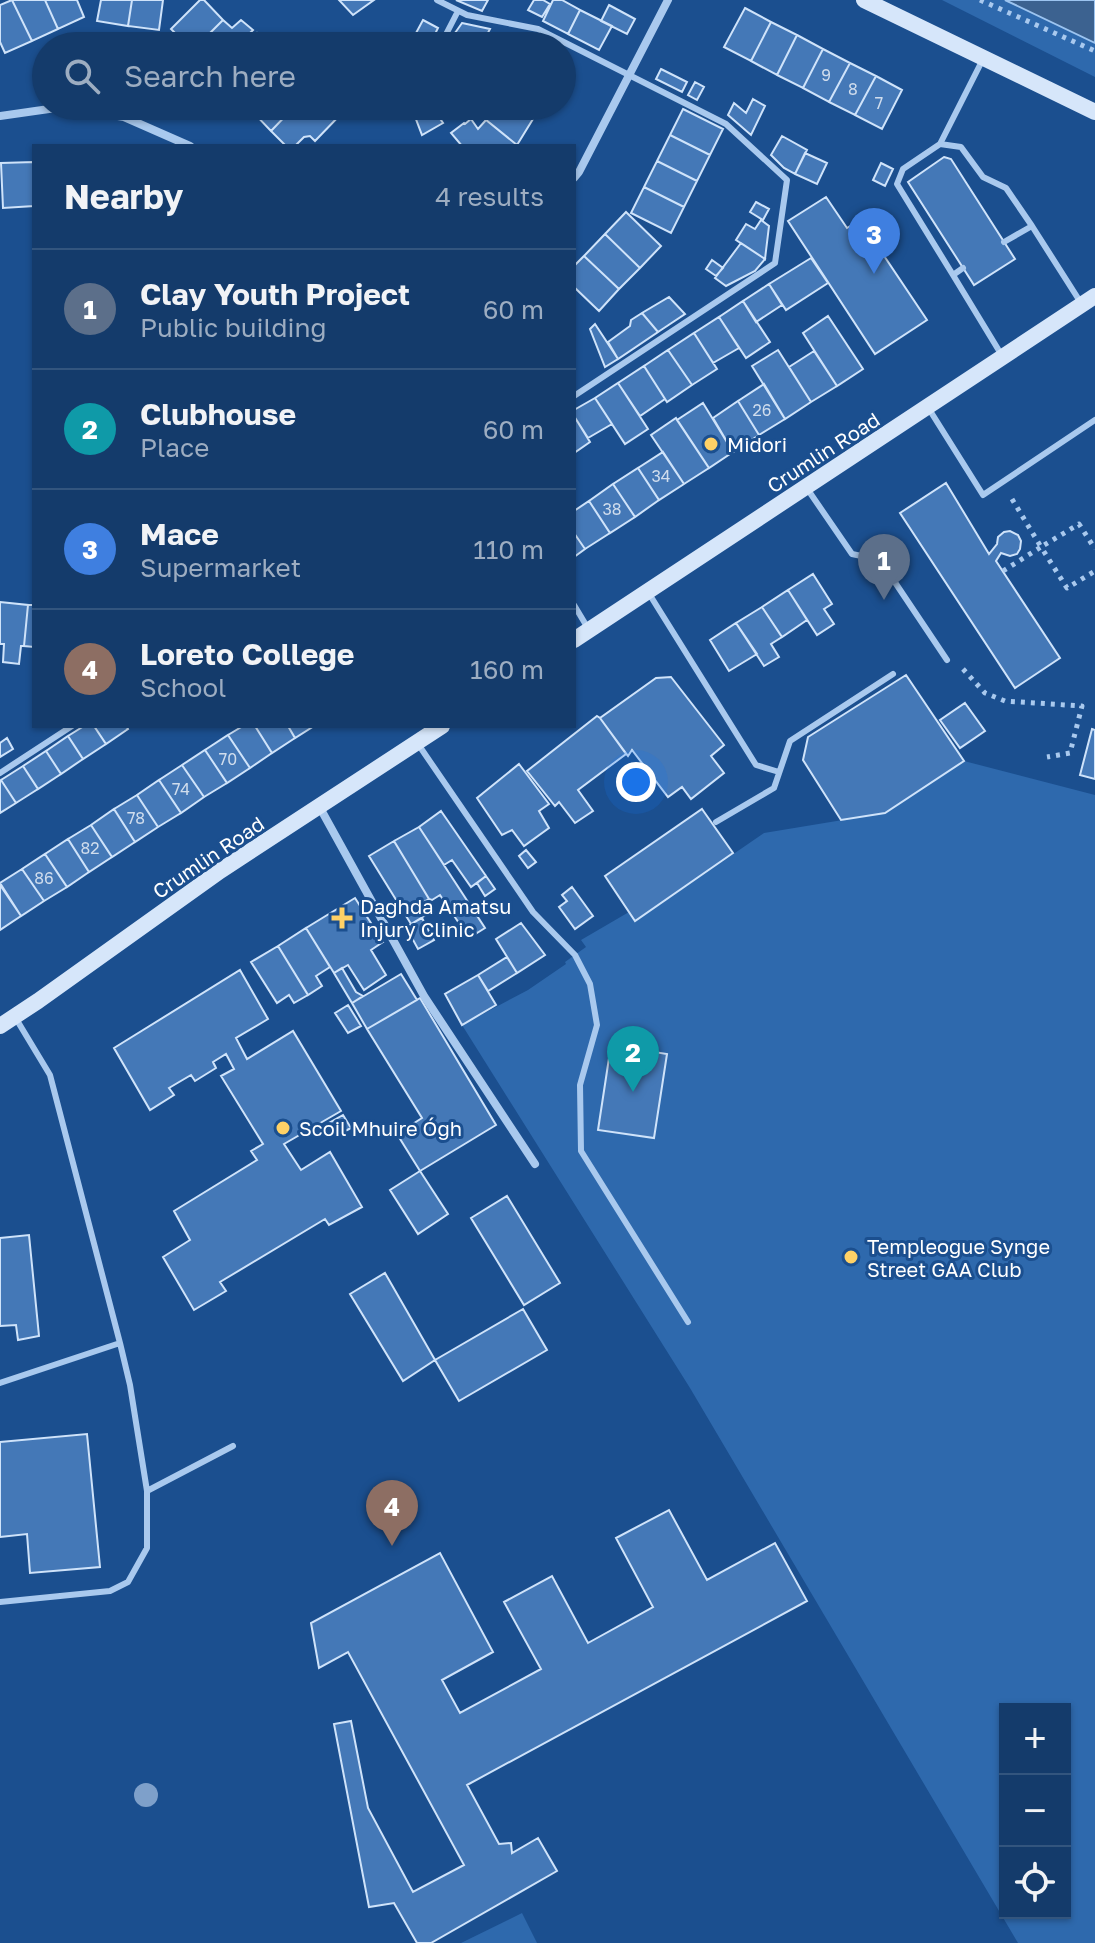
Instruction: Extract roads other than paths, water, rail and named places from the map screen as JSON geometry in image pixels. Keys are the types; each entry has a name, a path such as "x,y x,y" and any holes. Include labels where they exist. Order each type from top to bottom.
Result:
{"main road":[{"path":"864,0 1095,112"},
{"name":"Crumlin Road","path":"576,639 1089,301"},
{"name":"Crumlin Road","path":"0,1026 220,871 439,728"}],"street":[{"path":"576,176 668,0"},
{"path":"0,116 32,111"},
{"path":"131,120 185,144"},
{"path":"319,806 424,996 535,1164"}],"lane":[{"path":"437,0 467,15 544,32"},
{"path":"447,32 458,11"},
{"path":"576,49 726,124 787,180 775,263 576,395"},
{"path":"983,58 940,144 903,169 897,184 1003,357"},
{"path":"940,144 961,147 983,177 1006,188 1089,301"},
{"path":"1004,242 1032,226"},
{"path":"953,275 963,268"},
{"path":"928,406 983,495 1095,420"},
{"path":"806,487 852,554 880,560 947,660"},
{"path":"648,592 756,765 779,772"},
{"path":"576,608 589,630"},
{"path":"716,822 774,788 790,741 893,674"},
{"path":"0,773 69,728"},
{"path":"417,742 533,912 575,955 590,984 597,1025 580,1085 581,1151 688,1322"},
{"path":"0,1602 110,1591 128,1582 147,1548 147,1491 120,1343 50,1075 15,1017"},
{"path":"0,1383 120,1343"},
{"path":"147,1491 233,1446"}],"place":[{"name":"Mace","path":"874,274"},
{"name":"Midori","path":"711,444"},
{"name":"Clay Youth Project","path":"884,600"},
{"name":"Daghda Amatsu Injury Clinic","path":"342,918"},
{"name":"Clubhouse","path":"633,1092"},
{"name":"Scoil Mhuire Ógh","path":"283,1128"},
{"name":"Templeogue Synge Street GAA Club","path":"851,1257"},
{"name":"Loreto College","path":"392,1546"}]}
